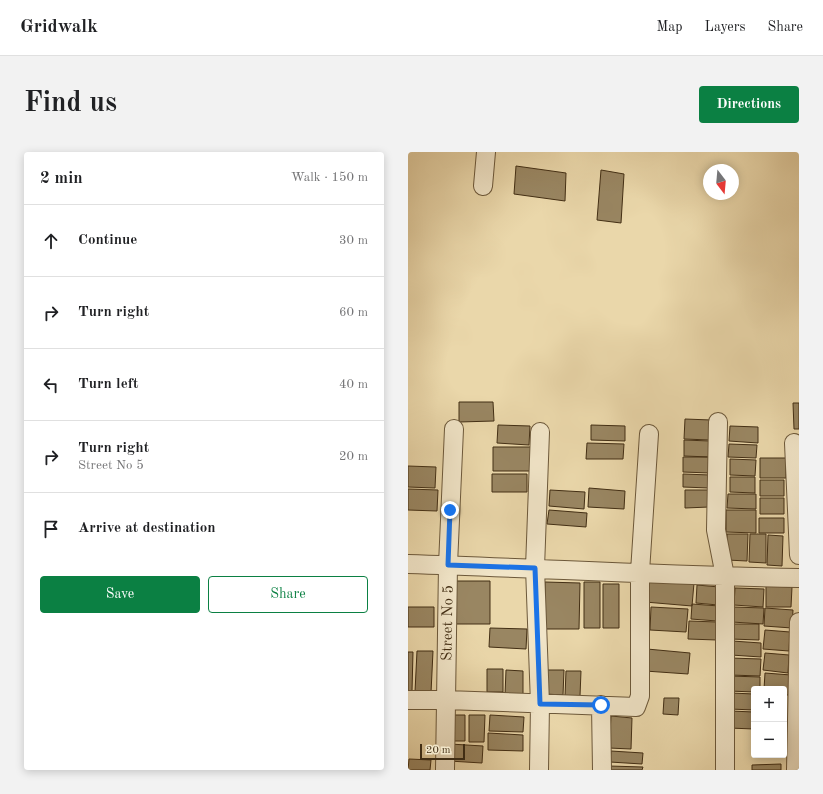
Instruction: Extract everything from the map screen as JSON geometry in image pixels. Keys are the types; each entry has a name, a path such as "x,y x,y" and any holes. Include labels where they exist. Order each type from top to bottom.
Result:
{"street":[{"path":"483,186 486,152"},
{"path":"718,422 716,530 725,576 725,770"},
{"name":"Street No 5","path":"445,770 448,565 454,429"},
{"path":"539,770 540,704 535,568 540,432"},
{"path":"408,700 636,707 640,696 640,572 649,434"},
{"path":"794,442 799,556"},
{"path":"408,564 799,578"},
{"path":"796,770 799,622"},
{"path":"601,705 602,770"}],"building":[{"path":"516,166 566,173 565,201 514,194"},
{"path":"601,170 624,174 621,223 597,220"},
{"path":"459,402 493,402 494,421 459,422"},
{"path":"793,403 799,403 799,429 794,429"},
{"path":"685,419 711,420 710,440 684,439"},
{"path":"498,425 530,426 529,445 497,443"},
{"path":"591,425 625,426 625,441 591,440"},
{"path":"730,426 758,427 758,443 729,441"},
{"path":"684,440 710,441 710,457 684,456"},
{"path":"587,443 624,444 623,459 586,459"},
{"path":"729,444 757,445 756,458 728,457"},
{"path":"493,447 531,447 531,471 493,471"},
{"path":"683,457 710,457 710,473 683,472"},
{"path":"760,458 786,458 786,478 760,478"},
{"path":"730,459 756,460 755,476 730,475"},
{"path":"408,466 436,467 435,488 408,487"},
{"path":"492,474 527,474 527,492 492,492"},
{"path":"683,474 710,475 709,488 683,487"},
{"path":"730,477 755,477 755,493 730,492"},
{"path":"760,480 784,480 784,496 760,496"},
{"path":"589,488 625,491 624,509 588,507"},
{"path":"408,489 438,490 437,511 408,510"},
{"path":"550,490 585,492 584,509 549,506"},
{"path":"685,490 710,490 709,507 685,508"},
{"path":"728,494 756,494 756,509 727,508"},
{"path":"760,498 784,498 784,514 760,514"},
{"path":"549,510 587,513 586,527 547,524"},
{"path":"726,510 756,510 756,533 726,532"},
{"path":"759,518 784,518 784,533 759,533"},
{"path":"727,534 748,534 747,561 727,560"},
{"path":"750,534 766,534 766,563 749,562"},
{"path":"768,535 783,536 782,566 767,565"},
{"path":"647,579 694,583 692,606 645,602"},
{"path":"453,581 490,581 490,624 453,624"},
{"path":"545,582 580,583 579,629 545,629"},
{"path":"584,582 600,582 600,628 584,628"},
{"path":"603,584 619,584 619,628 603,628"},
{"path":"697,585 719,587 718,605 696,603"},
{"path":"766,586 792,587 791,607 766,607"},
{"path":"735,588 764,589 763,607 734,605"},
{"path":"692,604 719,606 717,621 691,619"},
{"path":"408,607 434,607 434,627 408,627"},
{"path":"651,607 688,609 686,632 650,630"},
{"path":"733,607 764,608 763,624 732,622"},
{"path":"765,608 793,610 792,628 764,626"},
{"path":"689,621 717,622 717,640 688,639"},
{"path":"731,624 759,624 759,640 731,639"},
{"path":"490,628 527,629 526,649 489,647"},
{"path":"765,630 790,632 789,651 763,649"},
{"path":"732,641 761,643 761,657 731,655"},
{"path":"647,649 690,653 688,674 645,671"},
{"path":"417,651 433,651 431,693 415,692"},
{"path":"408,652 413,652 412,691 408,691"},
{"path":"765,653 789,655 788,673 763,670"},
{"path":"730,658 761,659 760,676 730,675"},
{"path":"487,669 503,669 503,692 487,692"},
{"path":"506,670 523,671 523,695 505,695"},
{"path":"546,670 564,670 563,695 545,694"},
{"path":"566,671 581,671 580,696 565,696"},
{"path":"765,673 791,675 789,695 787,695 787,686 764,686"},
{"path":"730,676 760,677 760,686 751,686 751,692 729,691"},
{"path":"731,693 751,694 751,710 730,709"},
{"path":"664,698 679,698 678,715 663,714"},
{"path":"730,711 751,712 751,729 729,728"},
{"path":"450,715 465,715 465,741 449,741"},
{"path":"469,715 485,715 484,742 469,742"},
{"path":"490,715 524,717 523,732 489,731"},
{"path":"611,716 632,718 631,749 609,748"},
{"path":"488,733 523,735 523,751 488,750"},
{"path":"450,744 483,746 482,763 449,761"},
{"path":"611,751 643,753 642,764 610,762"},
{"path":"409,759 431,760 430,770 408,770"},
{"path":"781,764 781,770 752,770 752,765"},
{"path":"609,766 643,767 642,770 608,770"}],"route":[{"path":"450,510 448,565 535,568 540,704 601,705"}]}
